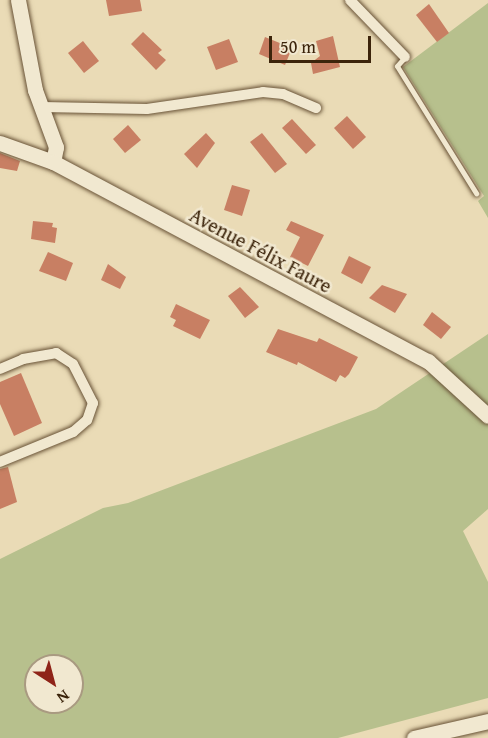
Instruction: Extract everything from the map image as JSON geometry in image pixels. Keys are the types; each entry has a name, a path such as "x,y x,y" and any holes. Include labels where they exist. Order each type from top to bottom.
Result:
{"street":[{"path":"18,0 25,50 56,147 53,162"},
{"path":"350,0 405,57"},
{"path":"42,107 147,109 263,92 283,94 316,108"},
{"name":"Avenue Félix Faure","path":"0,143 53,162 428,361 488,416"},
{"path":"0,369 23,359 56,353 73,364 93,403 87,420 73,432 0,462"},
{"path":"414,738 488,720"}],"lane":[{"path":"405,57 397,66 476,193"}],"green space":[{"path":"488,3 488,218 478,201 484,196 403,67"},
{"path":"488,334 488,509 463,531 488,582 488,698 338,738 0,738 0,559 103,508 128,503 376,409"}],"building":[{"path":"106,0 140,0 142,11 109,16"},
{"path":"429,4 449,33 437,42 416,15"},
{"path":"143,32 162,50 158,53 166,60 156,70 131,44"},
{"path":"333,36 340,67 313,74 311,63 320,56 316,41"},
{"path":"265,37 292,48 285,65 259,54"},
{"path":"229,39 238,62 216,70 207,47"},
{"path":"83,41 99,61 84,73 68,53"},
{"path":"347,116 366,137 353,149 334,128"},
{"path":"292,119 316,145 306,154 282,128"},
{"path":"128,125 141,140 125,153 113,139"},
{"path":"206,133 215,143 197,168 184,154"},
{"path":"262,133 287,164 275,173 250,142"},
{"path":"0,153 20,161 17,171 0,168"},
{"path":"232,185 250,190 242,216 224,210"},
{"path":"33,221 53,223 52,227 57,228 55,243 31,239"},
{"path":"291,221 324,235 308,266 290,257 300,237 286,230"},
{"path":"48,252 73,263 66,281 39,271"},
{"path":"349,256 371,267 362,284 341,273"},
{"path":"108,264 126,277 120,289 101,280"},
{"path":"382,285 407,294 395,313 369,298"},
{"path":"240,287 259,307 245,318 228,296"},
{"path":"176,304 210,320 200,339 173,326 176,320 170,317"},
{"path":"432,312 451,327 441,339 423,325"},
{"path":"278,329 317,342 319,338 358,357 349,374 345,378 340,375 336,382 298,362 297,365 266,352"},
{"path":"21,373 42,423 14,436 0,404 0,382"},
{"path":"8,467 17,502 0,509 0,469"}]}
